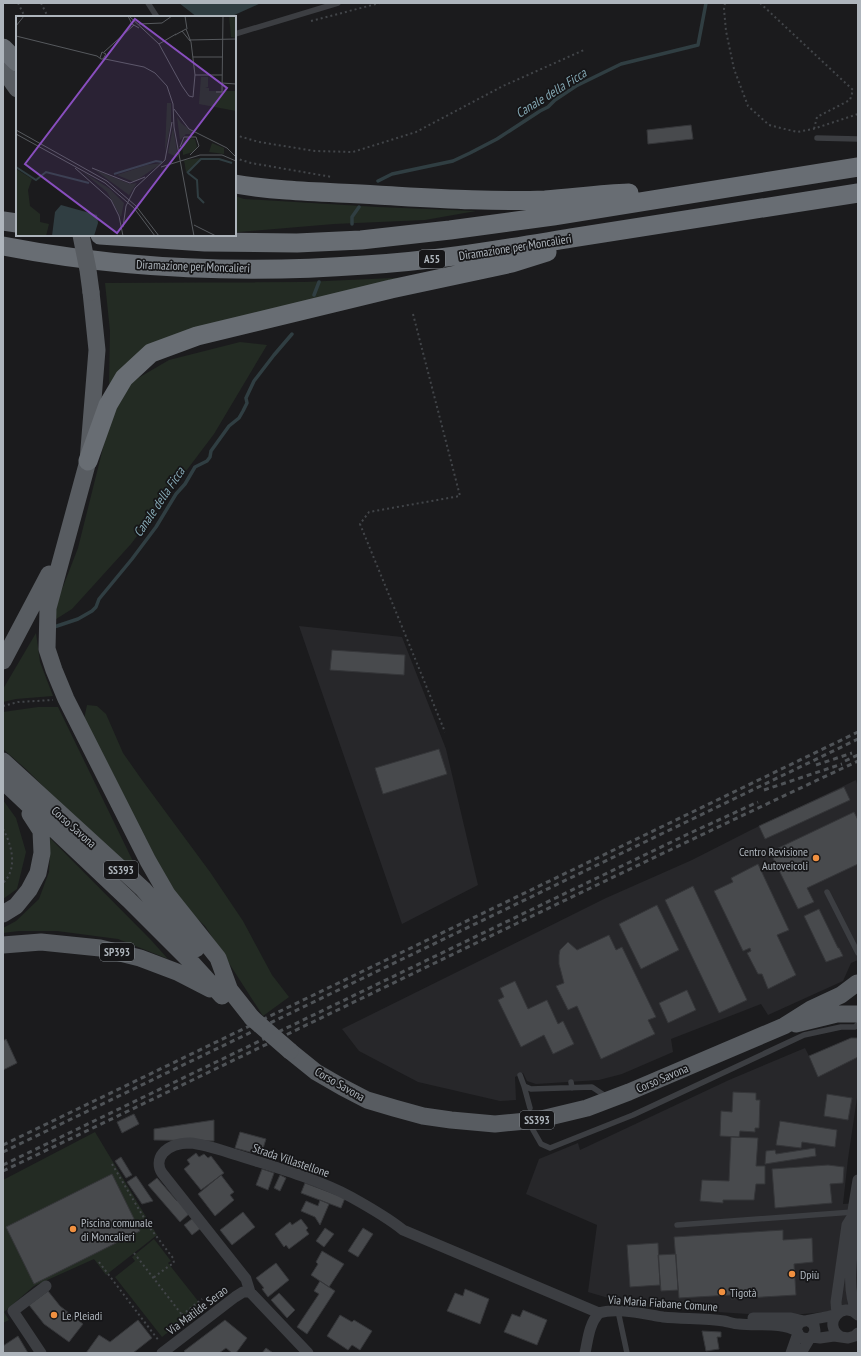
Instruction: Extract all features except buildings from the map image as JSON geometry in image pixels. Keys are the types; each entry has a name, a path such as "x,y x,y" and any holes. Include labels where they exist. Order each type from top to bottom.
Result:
{"highway":[{"path":"3,48 16,61"},
{"name":"Diramazione per Moncalieri","path":"115,236 204,242 297,243 361,240 553,216 858,167"},
{"path":"236,184 292,190 436,198 509,200 543,200 602,194 707,191"},
{"name":"Diramazione per Moncalieri","path":"3,246 119,262 205,268 300,268 366,265 457,256 858,193"},
{"path":"3,221 16,224"},
{"path":"88,461 108,405 124,378 151,353 197,336 391,289 512,263 609,232"}],"main road":[{"path":"3,69 16,88"},
{"path":"81,236 88,270 97,350 88,461 48,608 46,621 47,649 66,699 148,861 167,894 218,958 225,992"},
{"path":"5,658 65,544"},
{"name":"Corso Savona","path":"3,761 143,890 182,931 225,992"},
{"name":"Corso Savona","path":"3,781 129,900 191,962 290,1051 316,1072 367,1100 423,1116 495,1124 537,1120 586,1108 769,1042 784,1026 811,1009 841,995 858,982"},
{"path":"3,914 16,906 29,890 38,873 42,852 41,831 18,796"},
{"name":"SP393","path":"3,945 41,942 100,948 140,958 225,992"},
{"path":"858,982 855,996 858,1006"},
{"name":"Corso Savona","path":"784,1026 837,1014 858,1014"}],"street":[{"name":"Strada Villastellone","path":"308,1353 250,1292 246,1279 162,1173 159,1164 162,1155 169,1147 177,1144 191,1143 212,1148 275,1167 328,1187 351,1197 389,1219 403,1230 599,1313"},
{"path":"857,1314 853,1306 851,1290 855,1224 853,1214 858,1180"},
{"path":"851,1337 834,1329 833,1322 836,1314 836,1302 847,1225 853,1214"},
{"path":"41,1353 13,1311 46,1286"},
{"name":"Via Matilde Serao","path":"162,1353 235,1297 243,1292 250,1292"},
{"path":"791,1353 799,1324 836,1314 841,1311 848,1310 857,1314"},
{"name":"Via Maria Fiabane Comune","path":"599,1313 604,1311 618,1311 683,1319 725,1321 737,1324 782,1326 790,1327 797,1332"},
{"path":"585,1353 592,1322 599,1313"},
{"name":"Via Maria Fiabane Comune","path":"725,1321 782,1317 796,1318 807,1321"},
{"path":"801,1353 815,1334 815,1327 813,1323 807,1321"},
{"path":"797,1332 802,1338 820,1338 830,1336 851,1337"}],"lane":[{"path":"148,3 156,16"},
{"path":"236,34 338,3"},
{"path":"817,138 858,139"},
{"path":"827,892 858,953"},
{"path":"533,1130 541,1144 550,1148 633,1115 769,1042 841,1027 855,1027 858,1024"},
{"path":"520,1074 530,1108"},
{"path":"524,1086 531,1089 572,1085 592,1087 610,1099"},
{"path":"677,1225 853,1214"},
{"path":"618,1311 627,1353"}],"path":[{"path":"18,3 24,16"},
{"path":"41,3 48,16"},
{"path":"725,3 724,9 726,31 734,69 748,106 769,124 797,132 814,129 858,114"},
{"path":"760,3 853,90 850,100 817,117 814,129"},
{"path":"236,135 259,142 315,151 353,152 416,132 503,86 584,50"},
{"path":"236,158 251,163 333,177"},
{"path":"413,314 460,496 369,512 360,524 445,732"},
{"path":"3,706 18,702 66,699"},
{"path":"3,829 9,839 13,860 8,879 3,883"},
{"path":"112,1164 150,1228 173,1258 174,1263 153,1278"},
{"path":"134,1253 186,1320"},
{"path":"99,1262 159,1341"},
{"path":"182,1315 202,1299"}],"shaded area":[{"path":"179,3 261,3 232,16 196,16"},
{"path":"236,196 244,199 476,211 425,220 334,224 236,232"},
{"path":"415,277 179,335 109,384 110,331 105,283 304,282"},
{"path":"240,342 267,345 214,434 131,544 72,609 53,621 59,597 78,548 110,420 133,381 169,360"},
{"path":"299,626 402,637 446,749 478,885 402,924"},
{"path":"36,633 40,662 53,696 16,699 3,702 3,689"},
{"path":"87,705 97,706 106,714 123,753 210,872 243,921 272,975 289,997 263,1016 205,926 174,897 84,719"},
{"path":"38,707 58,707 145,886 27,770 3,749 3,712"},
{"path":"856,780 858,787 858,960 851,963 843,981 768,1015 761,1004 671,1039 673,1052 622,1074 599,1080 536,1084 527,1081 523,1073 515,1077 516,1100 500,1101 418,1082 359,1051 342,1029 606,898 692,860"},
{"path":"3,800 16,818 26,852 17,889 3,899"},
{"path":"47,835 168,959 118,939 57,931 19,931 3,933 3,928 16,921 39,899 49,872 50,854"},
{"path":"851,1038 858,1038 858,1091 843,1204 858,1203 858,1309 781,1316 639,1307 588,1292 597,1225 526,1194 539,1159 578,1143 580,1150 729,1080 805,1048 809,1056"},
{"path":"95,1132 157,1235 106,1275 94,1259 34,1286 4,1312 9,1320 3,1323 3,1180"},
{"path":"154,1239 171,1261 168,1263 202,1306 162,1337 115,1277 135,1261 132,1257"}],"waterway":[{"name":"Canale della Ficca","path":"378,181 392,174 453,161 470,153 497,139 548,107 555,100 576,86 621,64 698,45 706,3"},
{"name":"Canale della Ficca","path":"352,224 352,217 359,207"},
{"name":"Canale della Ficca","path":"314,295 319,282"},
{"name":"Canale della Ficca","path":"54,627 78,619 96,607 99,599 156,527 176,494 185,484 195,467 207,461 210,457 211,451 229,426 239,418 247,403 246,398 254,381 292,334"}],"railway":[{"path":"3,1145 858,732"},
{"path":"3,1152 858,739"},
{"path":"816,765 852,753"},
{"path":"845,761 858,755"},
{"path":"3,1171 644,862 858,761"},
{"path":"764,790 842,764"},
{"path":"3,1165 688,834 758,802"}],"place":[{"name":"Centro Revisione Autoveicoli","path":"816,858"},
{"name":"Piscina comunale di Moncalieri","path":"73,1229"},
{"name":"Dpiù","path":"792,1274"},
{"name":"Tigotà","path":"722,1292"},
{"name":"Le Pleiadi","path":"54,1315"}]}
